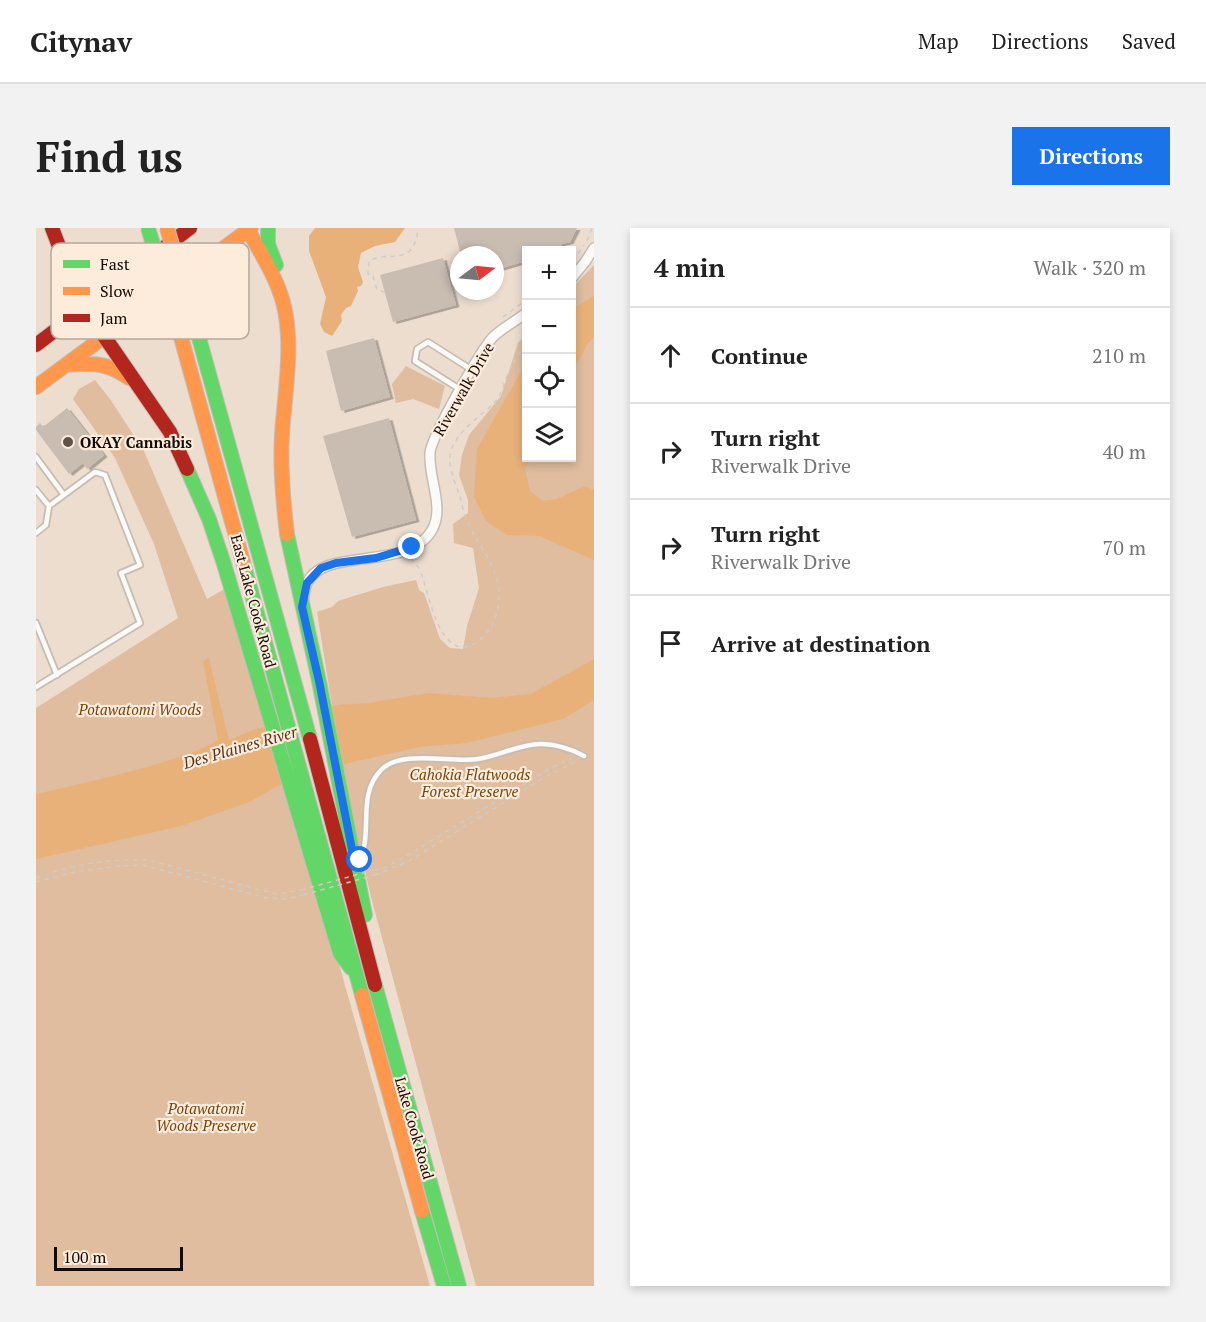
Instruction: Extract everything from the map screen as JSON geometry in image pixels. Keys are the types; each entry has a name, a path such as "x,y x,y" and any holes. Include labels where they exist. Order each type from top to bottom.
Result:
{"main road":[{"path":"52,228 58,243"},
{"name":"East Lake Cook Road","path":"148,228 153,243"},
{"name":"East Lake Cook Road","path":"167,228 171,243"},
{"path":"170,243 190,228"},
{"path":"268,228 270,252 282,278 293,325 292,345 288,350"},
{"path":"229,243 248,229 279,288 286,321 288,350 282,437 282,495 288,545 322,699 372,951 370,970"},
{"path":"36,345 51,333"},
{"path":"36,387 100,339"},
{"path":"106,339 170,432 209,519 340,953 356,975"},
{"name":"East Lake Cook Road","path":"182,339 356,975"},
{"name":"East Lake Cook Road","path":"198,339 301,705 370,970"},
{"path":"66,365 104,363 114,367 137,384"},
{"name":"Lake Cook Road","path":"370,970 459,1286"},
{"name":"Lake Cook Road","path":"356,975 444,1286"}],"street":[{"path":"576,273 594,248"},
{"name":"Riverwalk Drive","path":"302,607 307,583 321,568 336,563 386,555 422,543 434,527 437,509 430,450 438,430 494,336 522,316"}],"lane":[{"path":"461,390 415,361 417,349 428,342 472,370"},
{"path":"36,457 64,495"},
{"path":"36,533 46,525 49,506 95,472 105,475 140,565 121,573 140,622 36,687"},
{"path":"36,490 49,506"},
{"path":"36,623 57,675"},
{"path":"355,865 362,854 367,796 380,771 389,763 403,759 477,759 539,744 575,750 584,756"}],"path":[{"path":"385,292 377,290 372,276 368,274 369,262 377,257 397,257 407,252 418,228"},
{"path":"576,257 587,242 592,228"},
{"path":"498,321 522,303"},
{"path":"405,550 420,570 438,625 447,640 462,647 476,643 490,629 497,613 500,597 499,585 493,566 465,518 450,458 457,437 499,397 509,371 522,347"},
{"path":"36,878 57,870 127,858 148,860 276,894 302,890 384,868 546,771 571,759 584,756"},
{"path":"36,882 74,873 143,865 267,898 287,899 375,875 409,861 545,777 577,762 584,756"}],"green space":[{"name":"Cahokia Flatwoods Forest Preserve","path":"594,265 594,1286 476,1286 371,897 343,773 317,612 332,607 338,601 383,587 416,580 419,590 424,593 440,639 450,648 463,649 467,626 479,588 473,548 454,543 453,524 468,513 468,500 459,475 462,455 469,435 501,396 518,343 522,338 522,462 576,462 576,284"},
{"path":"406,366 445,386 439,409 413,399 396,403 392,384"},
{"name":"Potawatomi Woods Preserve","path":"95,380 144,451 207,599 228,587 320,897 430,1286 36,1286 36,708 178,618 154,544 115,458 73,399 79,389"}],"water":[{"path":"315,228 405,228 395,242 375,246 361,253 358,267 363,282 357,287 358,291 351,306 346,308 341,315 342,321 332,336 324,332 320,324 326,297 309,251 309,236"},
{"path":"594,296 594,338 588,343 576,365 576,354 576,307"},
{"path":"522,370 522,462 529,462 525,469 530,491 543,501 556,499 585,486 594,490 594,560 539,536 507,535 486,521 474,497 477,449"},
{"name":"Des Plaines River","path":"209,658 229,740 253,730 337,705 368,703 429,693 491,698 531,694 594,659 594,700 563,719 466,743 419,747 349,763 277,786 252,801 181,826 36,859 36,794 160,763 218,740 203,661"}],"pier":[{"path":"331,703 342,768 284,787 266,723"}],"building":[{"path":"454,228 577,228 570,242 561,244 562,246 522,246 522,262 504,267 504,246 459,246"},
{"path":"443,258 450,283 450,300 455,300 456,305 393,322 380,275"},
{"path":"374,338 390,397 341,411 326,351"},
{"path":"67,408 104,455 87,469 83,463 69,474 36,430 40,423 43,427"},
{"path":"389,418 416,520 352,537 323,436"}],"traffic: fast":[{"path":"148,228 153,243"},
{"path":"268,228 268,244 276,265"},
{"path":"199,339 310,739"},
{"path":"187,469 209,519 224,564 340,953 351,968"},
{"path":"287,534 319,681 365,915"},
{"path":"243,562 362,995"},
{"path":"375,985 459,1286"},
{"path":"422,1211 444,1286"}],"traffic: slow":[{"path":"167,228 171,243"},
{"path":"247,228 276,283 286,317 288,367 281,459 287,534"},
{"path":"231,243 251,228"},
{"path":"36,387 101,339"},
{"path":"182,339 243,562"},
{"path":"66,365 106,366 129,378"},
{"path":"362,995 422,1211"}],"traffic: jam":[{"path":"52,228 58,243"},
{"path":"170,243 190,228"},
{"path":"36,345 51,334"},
{"path":"106,339 170,432 187,469"},
{"path":"310,739 375,985"}],"place":[{"name":"OKAY Cannabis","path":"68,442"}],"route":[{"path":"360,860 355,865 302,607 307,583 321,568 336,563 376,558 412,547"}],"park label":[{"name":"Potawatomi Woods","path":"140,709"}]}
